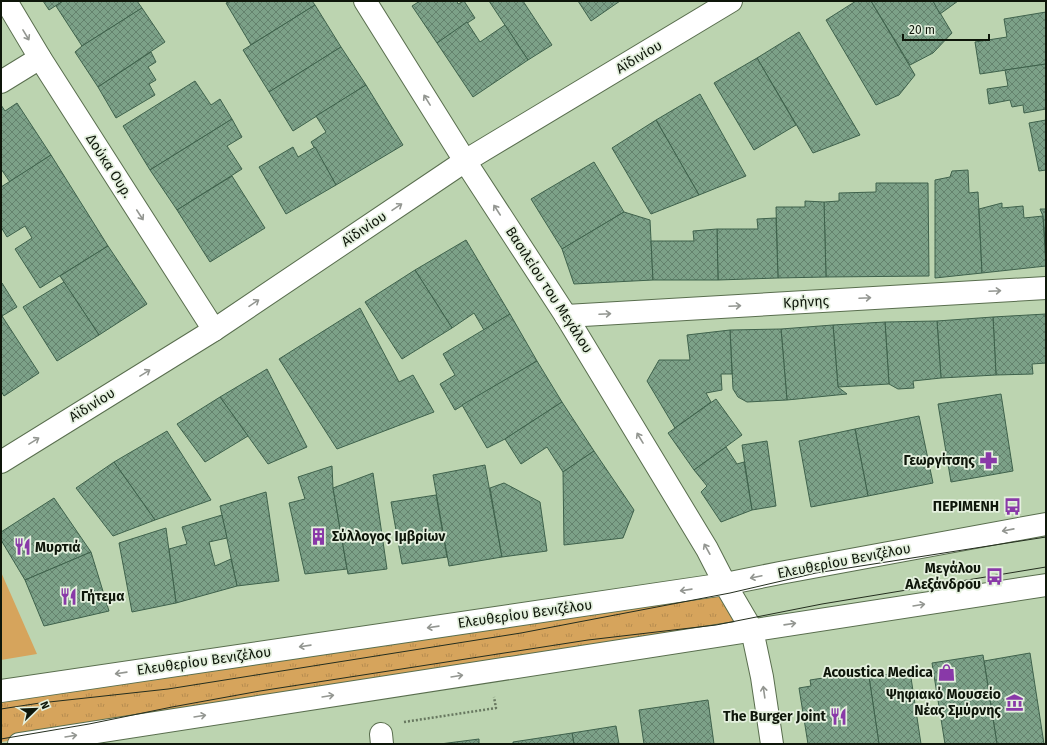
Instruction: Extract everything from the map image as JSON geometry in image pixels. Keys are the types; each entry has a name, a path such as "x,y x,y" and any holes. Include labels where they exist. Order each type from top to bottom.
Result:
{"street":[{"name":"Δούκα Ουρ.","path":"6,1 40,58 214,330"},
{"name":"Βασιλείου του Μεγάλου","path":"365,1 465,161 566,316 707,549 725,584 752,630 762,677 772,744"},
{"name":"Αϊδινίου","path":"1,462 214,330 465,161 731,1"},
{"path":"1,82 40,58"},
{"name":"Κρήνης","path":"566,316 1046,288"},
{"name":"Ελευθερίου Βενιζέλου","path":"1,691 725,584 1046,524"},
{"path":"19,744 1046,585"}],"path":[{"path":"381,739 378,726 465,714"}],"green space":[{"path":"1,572 37,654 1,660"},
{"path":"720,590 745,627 1,742 1,699"}],"building":[{"path":"43,1 63,1 49,10"},
{"path":"63,1 137,1 142,8 82,46 56,6"},
{"path":"231,1 312,1 315,5 251,45 226,3"},
{"path":"420,1 457,1 458,4 464,1 475,18 437,43 412,6"},
{"path":"489,1 523,1 552,45 528,60"},
{"path":"578,1 620,1 591,21"},
{"path":"856,1 871,1 915,75 899,95 876,105 826,20"},
{"path":"871,1 933,1 952,33 933,53 910,65"},
{"path":"933,1 958,1 940,14"},
{"path":"315,5 341,47 269,92 243,50"},
{"path":"142,8 165,42 98,87 75,52"},
{"path":"1046,12 1046,64 980,74 975,42 1007,37 1004,19"},
{"path":"467,22 480,42 505,25 528,60 473,97 437,43"},
{"path":"799,32 860,135 813,153 757,58"},
{"path":"341,47 366,85 293,131 269,92"},
{"path":"151,52 156,62 148,67 156,80 149,84 155,95 116,118 98,87"},
{"path":"757,58 796,125 754,150 714,83"},
{"path":"1046,64 1046,109 1024,113 1023,105 1012,107 1010,100 989,104 987,89 1008,86 1005,70"},
{"path":"195,81 211,105 220,99 232,119 150,170 123,126"},
{"path":"366,85 403,145 336,185 311,142 326,132 316,116"},
{"path":"700,94 746,176 699,195 656,120"},
{"path":"17,103 51,155 10,182 1,169 1,105 5,111"},
{"path":"232,119 242,137 227,146 242,169 177,210 150,170"},
{"path":"656,120 699,195 651,214 612,148"},
{"path":"1046,120 1046,170 1039,171 1029,123"},
{"path":"293,147 298,157 315,147 336,185 286,214 259,167"},
{"path":"51,155 108,246 40,288 15,249 32,238 25,226 7,237 1,227 1,187"},
{"path":"594,162 624,212 562,249 531,199"},
{"path":"968,170 969,193 978,192 982,273 935,278 935,180 950,177 952,171"},
{"path":"232,176 265,228 210,262 177,210"},
{"path":"876,183 928,183 929,276 826,277 824,202 839,201 839,193 876,192"},
{"path":"805,201 824,202 826,277 778,278 776,207 805,207"},
{"path":"1002,203 1002,208 1023,206 1024,218 1043,216 1046,266 982,273 979,209"},
{"path":"1040,209 1046,209 1046,253 1043,216"},
{"path":"624,212 650,220 653,280 574,284 562,249"},
{"path":"776,218 778,278 718,280 717,229 758,229 757,219"},
{"path":"717,229 718,280 653,280 651,241 694,241 693,231"},
{"path":"466,240 510,314 484,330 474,313 452,328 415,270"},
{"path":"108,246 147,304 99,335 60,276"},
{"path":"415,270 452,328 402,359 365,302"},
{"path":"64,282 99,335 57,361 23,307"},
{"path":"2,283 17,307 2,316 39,373 4,396 1,391"},
{"path":"360,308 399,382 413,375 434,412 337,449 279,359"},
{"path":"510,314 537,361 455,410 440,384 455,375 443,354"},
{"path":"1046,314 1046,363 1032,364 1033,374 996,375 993,317"},
{"path":"993,317 996,375 941,378 937,321"},
{"path":"937,321 941,378 913,381 914,388 898,389 889,384 885,322"},
{"path":"885,322 889,384 838,387 833,325"},
{"path":"833,325 838,387 847,394 787,400 781,329"},
{"path":"781,329 787,400 747,402 738,397 733,389 730,330"},
{"path":"730,330 732,374 721,374 722,390 706,393 711,402 675,428 647,381 659,360 690,360 687,335"},
{"path":"537,361 562,402 505,439 487,448 462,405"},
{"path":"267,369 307,447 268,464 220,397"},
{"path":"1001,394 1013,471 951,482 938,404"},
{"path":"220,397 248,436 205,462 177,424"},
{"path":"716,399 742,435 694,470 668,433"},
{"path":"562,402 594,451 563,472 547,447 521,464 505,439"},
{"path":"919,416 933,483 868,496 855,429"},
{"path":"855,429 868,496 811,507 799,441"},
{"path":"167,431 211,500 155,520 114,462"},
{"path":"767,441 776,506 752,510 742,445"},
{"path":"726,447 737,464 744,462 752,510 721,522 701,492 707,486 694,470"},
{"path":"594,451 634,510 623,538 564,545 563,472"},
{"path":"114,462 155,520 113,536 76,488"},
{"path":"485,465 502,557 449,566 433,475"},
{"name":"Σύλλογος Ιμβρίων","path":"332,466 333,488 347,569 305,574 289,503 305,499 298,477"},
{"path":"373,473 387,569 348,574 333,488"},
{"path":"504,483 540,502 547,551 502,557 490,488"},
{"path":"266,492 279,581 237,586 220,506"},
{"path":"436,495 447,557 402,564 391,502"},
{"path":"54,498 91,552 25,580 1,540 1,532"},
{"path":"222,515 227,538 209,542 215,566 231,559 237,586 176,603 169,549 187,544 182,527"},
{"path":"166,528 176,603 132,612 119,543"},
{"name":"Γήτεμα","path":"91,552 109,611 44,626 25,580"},
{"name":"Ψηφιακό Μουσείο Νέας Σμύρνης","path":"1030,653 1044,744 997,744 984,661"},
{"path":"983,655 997,744 945,744 932,663"},
{"path":"910,671 921,744 879,744 869,677"},
{"name":"The Burger Joint","path":"862,672 863,678 869,677 879,744 808,744 799,688 811,686 810,680"},
{"path":"708,700 714,744 644,744 639,710"},
{"path":"616,726 619,744 574,744 572,733"},
{"path":"572,733 574,744 513,744 513,742"},
{"path":"479,739 479,744 440,744"}],"tram line":[{"path":"1,709 40,703 168,689 521,633 730,593 816,573 1046,537"},
{"path":"1,739 89,724 260,691 588,640 716,625 822,604 1046,567"}],"place":[{"name":"Γεωργίτσης","path":"988,460"},
{"name":"ΠΕΡΙΜΕΝΗ","path":"1012,506"},
{"name":"Σύλλογος Ιμβρίων","path":"319,536"},
{"name":"Μυρτιά","path":"22,547"},
{"name":"Μεγάλου Αλεξάνδρου","path":"994,576"},
{"name":"Γήτεμα","path":"68,596"},
{"name":"Acoustica Medica","path":"946,672"},
{"name":"Ψηφιακό Μουσείο Νέας Σμύρνης","path":"1014,702"},
{"name":"The Burger Joint","path":"839,716"}]}
